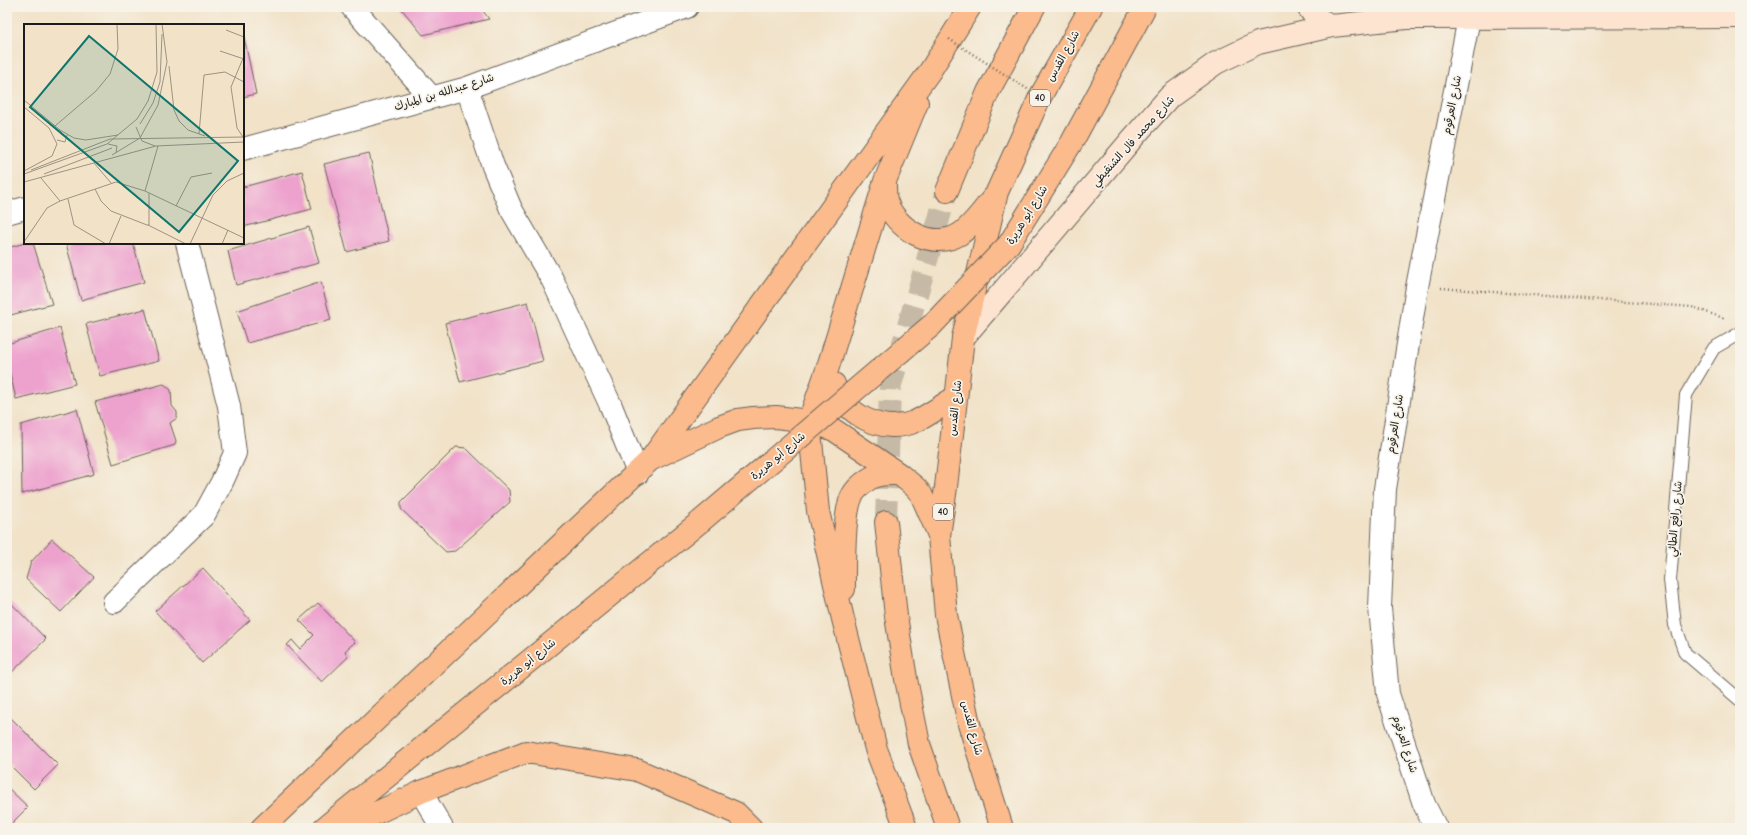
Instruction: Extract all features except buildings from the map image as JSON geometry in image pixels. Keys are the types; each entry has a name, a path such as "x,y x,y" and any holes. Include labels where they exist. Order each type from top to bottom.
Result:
{"highway":[{"path":"262,828 644,466 930,71 970,7"},
{"path":"947,191 988,92 1034,7"},
{"name":"شارع القدس","path":"1002,828 969,724 946,615 939,536 963,338 997,192 1040,97 1091,7"},
{"name":"شارع أبو هريرة","path":"324,828 702,521 932,325 1009,244 1072,142 1145,7"},
{"path":"906,828 876,749 843,619 818,511 809,421 828,367 885,181 930,71"},
{"path":"885,181 886,200 899,222 911,233 926,238 942,239 959,234 978,217 997,192"},
{"path":"828,367 837,393 846,404 854,413 876,423 890,426 913,422 956,396"},
{"path":"644,466 719,427 738,420 776,417 809,421 834,430 899,474 915,487 921,494 939,536"},
{"path":"843,619 845,536 852,496 869,478 877,475 899,474"},
{"path":"886,522 896,616 906,679 920,744 948,828"},
{"path":"344,828 421,792 526,752 637,770 736,813 751,828"}],"main road":[{"path":"1308,7 1315,17 1332,26"},
{"name":"شارع محمد فال الشنقيطي","path":"963,338 1170,96 1216,63 1258,43 1332,26 1406,18 1740,17"}],"street":[{"path":"352,7 431,97"},
{"name":"شارع عبدالله بن المبارك","path":"244,149 467,88 687,7"},
{"name":"شارع العرقوم","path":"1436,828 1424,804 1388,694 1380,608 1385,489 1417,287 1469,18"},
{"path":"467,88 493,166 511,209 553,281 611,406 644,466"},
{"path":"7,213 24,208"},
{"path":"114,602 204,515 222,482 235,453 229,406 187,244"},
{"path":"421,792 442,828"}],"lane":[{"name":"شارع رافع الطائي","path":"1740,333 1714,348 1686,395 1670,580 1675,626 1685,653 1740,700"}],"path":[{"path":"949,39 1040,97"},
{"path":"1417,287 1692,307 1733,322"}],"tunnel":[{"path":"886,522 890,388 947,191"}]}
